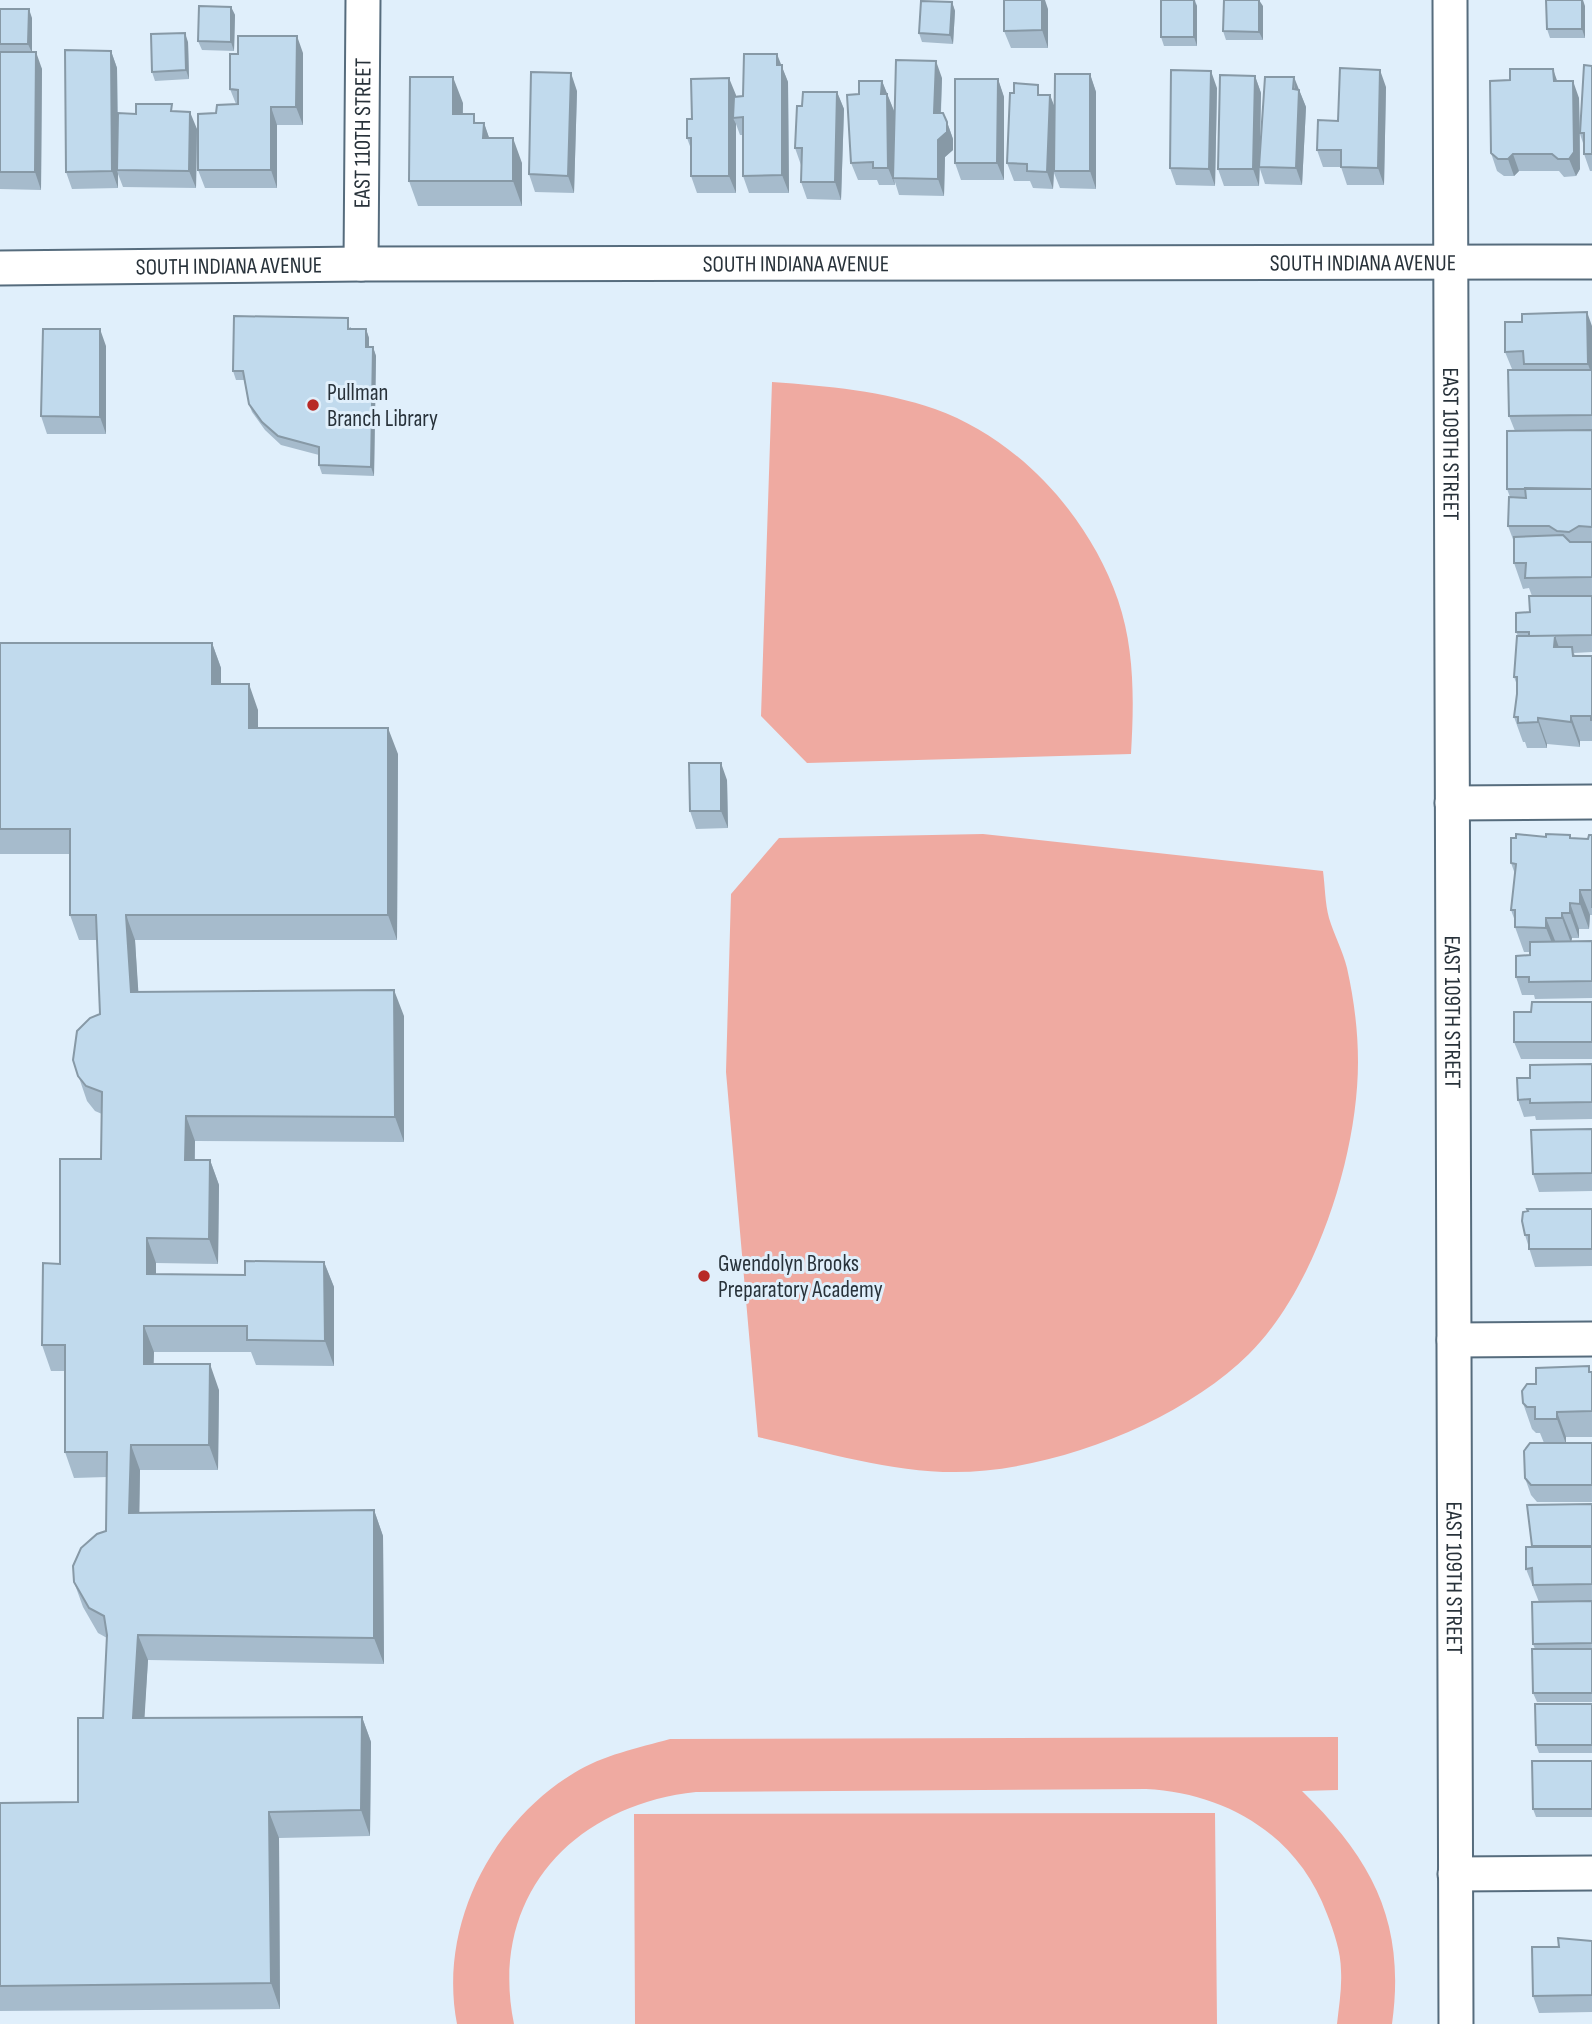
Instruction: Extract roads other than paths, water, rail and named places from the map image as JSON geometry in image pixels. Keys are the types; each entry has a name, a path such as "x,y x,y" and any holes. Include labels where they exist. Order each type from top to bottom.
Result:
{"street":[{"name":"EAST 110TH STREET","path":"361,264 363,0"},
{"name":"EAST 109TH STREET","path":"1450,0 1456,2024"},
{"name":"SOUTH INDIANA AVENUE","path":"0,268 361,264 1592,262"},
{"path":"1452,803 1592,802"},
{"path":"1454,1340 1592,1339"},
{"path":"1455,1874 1592,1873"}],"place":[{"name":"Pullman Branch Library","path":"313,405"},
{"name":"Gwendolyn Brooks Preparatory Academy","path":"704,1276"}]}
